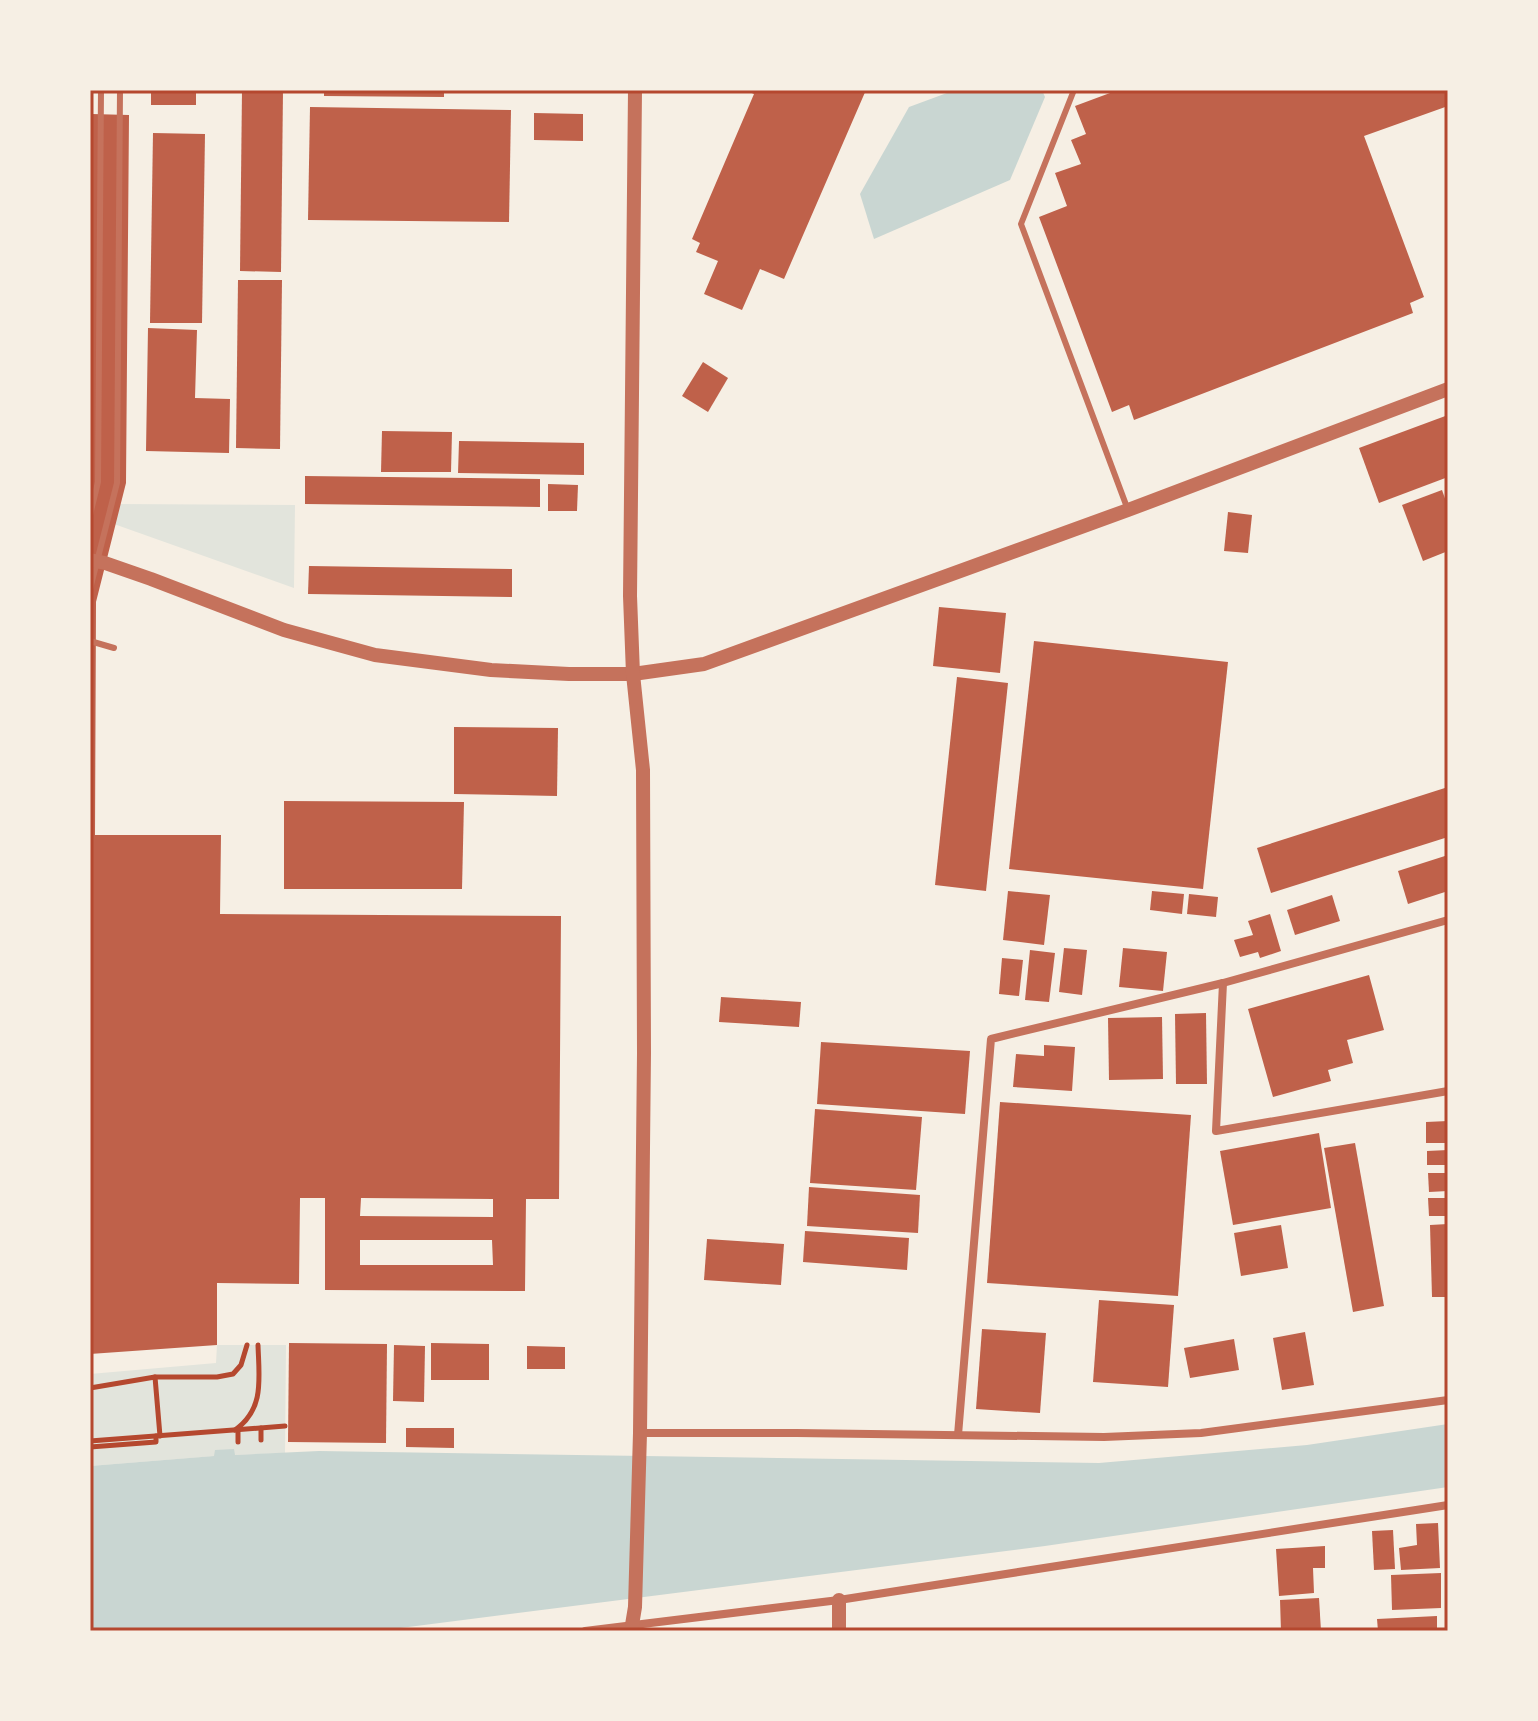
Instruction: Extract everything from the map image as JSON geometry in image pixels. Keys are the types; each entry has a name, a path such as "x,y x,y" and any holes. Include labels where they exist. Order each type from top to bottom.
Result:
{"street":[{"path":"632,1625 640,1433 644,1053 643,786 633,674 630,580 635,90"},
{"path":"90,560 151,579 284,630 375,655 491,670 633,674 704,664 1128,510 1448,389"},
{"path":"958,1435 991,1039 1223,983 1448,920"},
{"path":"1223,983 1216,1131 1448,1091"},
{"path":"640,1433 1104,1437 1201,1433 1448,1400"},
{"path":"585,1631 839,1600 1448,1505"},
{"path":"839,1600 839,1631"}],"lane":[{"path":"90,515 98,482 101,90"},
{"path":"90,589 117,483 120,90"},
{"path":"1074,90 1021,224 1128,510"},
{"path":"90,641 114,648"}],"path":[{"path":"90,1388 155,1377 233,1374 241,1365 247,1345"},
{"path":"236,1430 245,1423 258,1398 258,1345"},
{"path":"155,1377 158,1436"},
{"path":"90,1444 285,1426"},
{"path":"261,1428 261,1440"},
{"path":"236,1430 238,1442"}],"shaded area":[{"path":"955,90 1042,90 1045,97 1010,180 874,239 860,194 909,107"},
{"path":"115,504 295,505 294,588 114,524"},
{"path":"217,1345 286,1345 285,1453 234,1455 215,1450 215,1456 90,1466 90,1374 216,1363"},
{"path":"1448,1424 1448,1487 1045,1546 377,1631 90,1631 90,1466 214,1456 215,1450 234,1449 235,1455 319,1451 1099,1463 1307,1445"}],"building":[{"path":"151,90 196,90 196,105 151,105"},
{"path":"242,90 283,90 281,272 240,271"},
{"path":"324,90 444,90 444,97 324,96"},
{"path":"745,90 866,90 784,279 760,269 742,310 704,294 718,261 696,252 700,243 692,239 754,94"},
{"path":"1118,90 1448,90 1448,106 1364,136 1424,297 1410,303 1413,313 1134,420 1129,405 1112,412 1039,217 1067,206 1055,173 1081,164 1071,140 1086,134 1075,106"},
{"path":"310,107 511,110 509,222 308,220"},
{"path":"534,113 583,114 583,141 534,140"},
{"path":"92,114 129,115 126,483 96,602 95,835 221,835 220,914 561,916 559,1199 526,1199 525,1291 325,1290 325,1198 300,1198 299,1284 217,1283 217,1345 90,1354","holes":["361,1198 493,1199 493,1217 360,1216","360,1240 492,1240 493,1265 360,1265"]},
{"path":"153,133 205,134 202,323 150,323"},
{"path":"238,280 282,280 280,449 236,448"},
{"path":"148,328 197,330 195,398 230,399 229,453 146,451"},
{"path":"703,362 728,378 708,412 682,396"},
{"path":"1448,415 1448,477 1379,503 1359,448"},
{"path":"382,431 452,432 451,472 381,472"},
{"path":"459,441 584,443 584,475 458,473"},
{"path":"305,476 540,479 540,507 305,504"},
{"path":"548,484 578,485 577,511 548,511"},
{"path":"1442,490 1448,507 1448,551 1423,561 1402,505"},
{"path":"1228,512 1252,515 1248,553 1224,551"},
{"path":"309,566 512,569 512,597 308,594"},
{"path":"939,607 1006,613 1000,673 933,666"},
{"path":"1034,641 1228,662 1203,889 1009,869"},
{"path":"957,677 1008,683 986,891 935,885"},
{"path":"454,727 558,728 557,796 454,794"},
{"path":"1448,787 1448,837 1271,893 1257,848"},
{"path":"284,801 464,802 462,889 284,889"},
{"path":"1448,855 1448,891 1408,904 1398,871"},
{"path":"1008,891 1050,895 1044,945 1003,940"},
{"path":"1152,891 1184,894 1182,914 1150,910"},
{"path":"1189,894 1218,897 1216,917 1187,914"},
{"path":"1332,895 1340,921 1295,935 1287,910"},
{"path":"1270,914 1281,951 1260,958 1258,952 1240,957 1234,940 1253,935 1248,921"},
{"path":"1064,948 1087,950 1082,995 1059,992"},
{"path":"1123,948 1167,952 1163,991 1119,987"},
{"path":"1030,950 1055,953 1049,1002 1025,1000"},
{"path":"1002,958 1023,960 1019,996 999,994"},
{"path":"1369,975 1384,1030 1347,1040 1353,1063 1328,1070 1331,1081 1273,1097 1248,1009"},
{"path":"721,997 801,1002 799,1027 719,1022"},
{"path":"1206,1013 1207,1084 1176,1084 1175,1014"},
{"path":"1162,1017 1163,1079 1109,1080 1108,1018"},
{"path":"821,1042 970,1051 965,1114 817,1104"},
{"path":"1044,1045 1075,1047 1072,1091 1013,1087 1016,1054 1044,1056"},
{"path":"1000,1102 1191,1115 1178,1296 987,1283"},
{"path":"815,1109 922,1117 916,1190 810,1183"},
{"path":"1448,1121 1448,1143 1426,1143 1426,1122"},
{"path":"1319,1133 1331,1208 1233,1225 1220,1151"},
{"path":"1355,1143 1384,1306 1353,1312 1324,1148"},
{"path":"1448,1150 1448,1165 1427,1165 1427,1151"},
{"path":"1428,1173 1448,1173 1448,1191 1429,1192"},
{"path":"809,1187 920,1195 918,1233 807,1226"},
{"path":"1428,1198 1448,1198 1448,1216 1429,1216"},
{"path":"1448,1224 1448,1297 1432,1297 1430,1225"},
{"path":"1281,1225 1288,1268 1241,1276 1234,1233"},
{"path":"805,1231 909,1238 907,1270 803,1262"},
{"path":"707,1239 784,1244 781,1285 704,1280"},
{"path":"1099,1300 1174,1305 1168,1387 1093,1382"},
{"path":"982,1329 1046,1333 1040,1413 976,1409"},
{"path":"1305,1332 1314,1385 1282,1390 1273,1338"},
{"path":"1234,1339 1239,1370 1190,1378 1184,1348"},
{"path":"289,1343 387,1344 386,1443 288,1442"},
{"path":"431,1343 489,1344 489,1380 431,1380"},
{"path":"394,1345 425,1346 424,1402 393,1401"},
{"path":"527,1346 565,1347 565,1369 527,1369"},
{"path":"406,1428 454,1428 454,1448 406,1447"},
{"path":"1438,1523 1440,1568 1401,1570 1399,1548 1417,1545 1416,1524"},
{"path":"1393,1530 1395,1569 1374,1570 1372,1531"},
{"path":"1325,1546 1325,1568 1313,1568 1314,1593 1279,1596 1276,1549"},
{"path":"1441,1573 1441,1608 1392,1610 1391,1575"},
{"path":"1319,1598 1321,1631 1281,1631 1280,1600"},
{"path":"1437,1616 1437,1631 1378,1631 1377,1619"}]}
